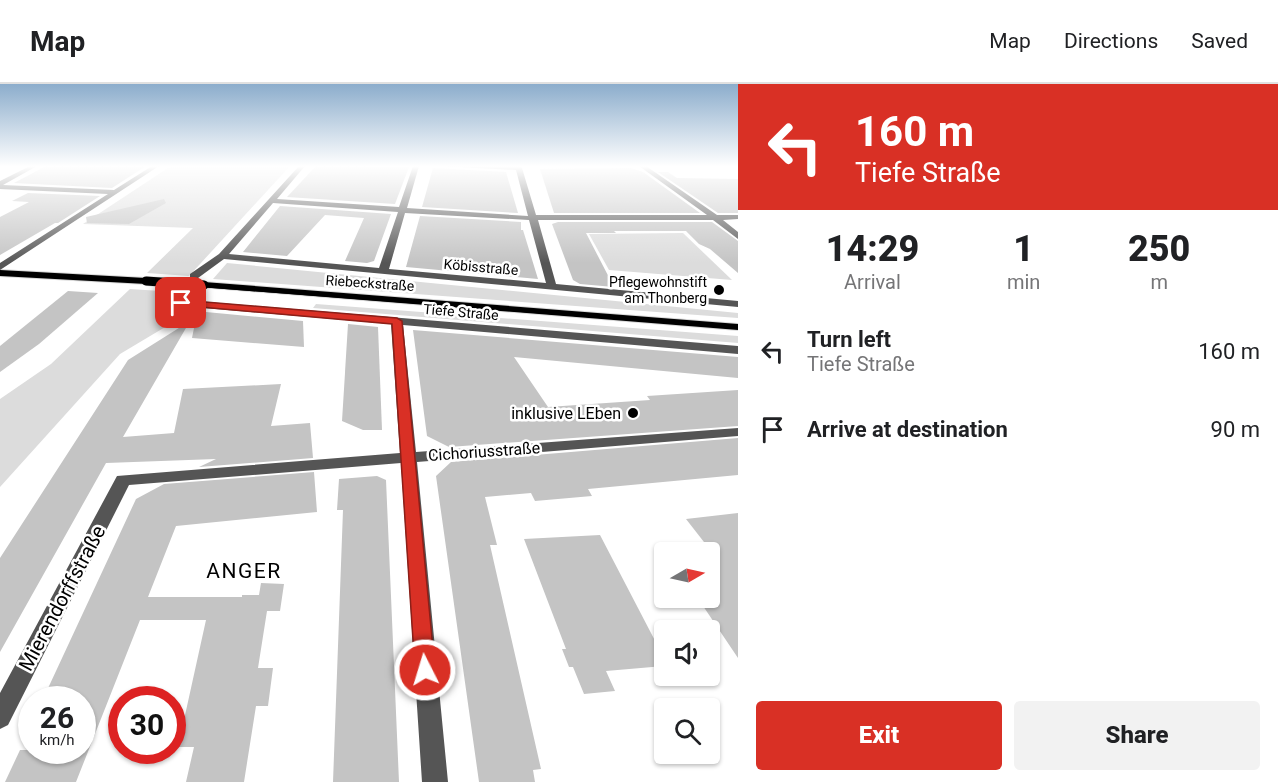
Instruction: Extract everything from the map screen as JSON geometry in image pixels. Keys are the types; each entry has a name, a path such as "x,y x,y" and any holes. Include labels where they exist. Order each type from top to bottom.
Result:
{"main road":[{"name":"Riebeckstraße","path":"0,273 204,285 738,327"}],"street":[{"path":"0,267 105,199"},
{"path":"194,276 222,256 272,199"},
{"path":"382,271 406,199"},
{"path":"527,199 552,287"},
{"path":"688,199 738,236"},
{"path":"270,201 532,218 738,217"},
{"name":"Köbisstraße","path":"222,256 738,304"},
{"name":"Tiefe Straße","path":"181,297 397,321 738,350"},
{"path":"397,321 406,457 435,782"},
{"name":"Cichoriusstraße","path":"123,480 738,432"},
{"name":"Mierendorffstraße","path":"0,717 123,480"}],"shaded area":[{"path":"122,199 260,199 189,276 147,273 193,228 83,224"},
{"path":"683,233 732,280 609,270 589,234"},
{"path":"227,263 738,313 738,318 213,279"},
{"path":"130,289 176,292 161,309 192,311 120,354 0,487 0,399 51,364"},
{"path":"316,304 738,336 738,343 313,308"}],"building":[{"path":"17,199 96,199 58,223 0,255 0,217 29,202 12,201"},
{"path":"164,199 166,203 129,224 87,223 86,217"},
{"path":"311,199 397,199 395,204"},
{"path":"424,199 514,199 518,213 422,207"},
{"path":"549,199 680,199 700,213 554,213"},
{"path":"697,199 738,199 738,213 718,213"},
{"path":"280,206 391,214 374,261 367,263 345,261 364,218 325,215 287,256 243,252"},
{"path":"420,216 521,222 521,230 523,230 538,279 406,267"},
{"path":"558,222 712,222 738,241 738,273 710,249 699,244 686,231 614,231 616,233 586,233 614,287 580,284 573,280 552,224"},
{"path":"68,291 98,293 39,344 0,372 0,346"},
{"path":"206,312 303,321 304,347 192,338 196,318"},
{"path":"190,321 123,437 174,433 183,389 281,384 271,426 310,423 313,458 199,467 216,459 106,463 0,652 0,558 128,360"},
{"path":"348,324 378,327 382,430 363,430 342,421"},
{"path":"413,330 738,357 738,378 514,357 548,407 650,400 647,396 738,390 738,426 449,447 427,436"},
{"path":"738,438 738,475 588,489 592,496 535,501 531,493 485,497 497,545 490,545 541,769 533,770 535,782 479,782 436,476 451,462"},
{"path":"314,472 317,512 176,526 148,597 242,597 242,595 259,595 261,583 284,584 280,611 267,611 258,668 273,668 268,706 256,706 244,782 186,782 194,747 186,747 186,711 206,620 140,620 114,686 108,686 108,701 96,731 96,686 49,686 136,499 164,484"},
{"path":"377,476 386,480 399,782 333,782 343,510 337,510 339,479"},
{"path":"738,513 738,658 720,631 720,620 712,620 704,608 720,608 720,542 704,542 686,519"},
{"path":"600,535 654,639 654,667 606,671 615,691 584,694 573,667 569,667 562,649 566,649 524,539"},
{"path":"18,754 18,764 83,764 76,782 5,782"}],"tram line":[{"path":"0,274 144,282 738,328"}],"place":[{"name":"Pflegewohnstift am Thonberg","path":"719,290"},
{"name":"inklusive LEben","path":"633,413"}],"district":[{"name":"ANGER","path":"244,571"}],"route":[{"path":"181,303 397,321 425,670"}]}
